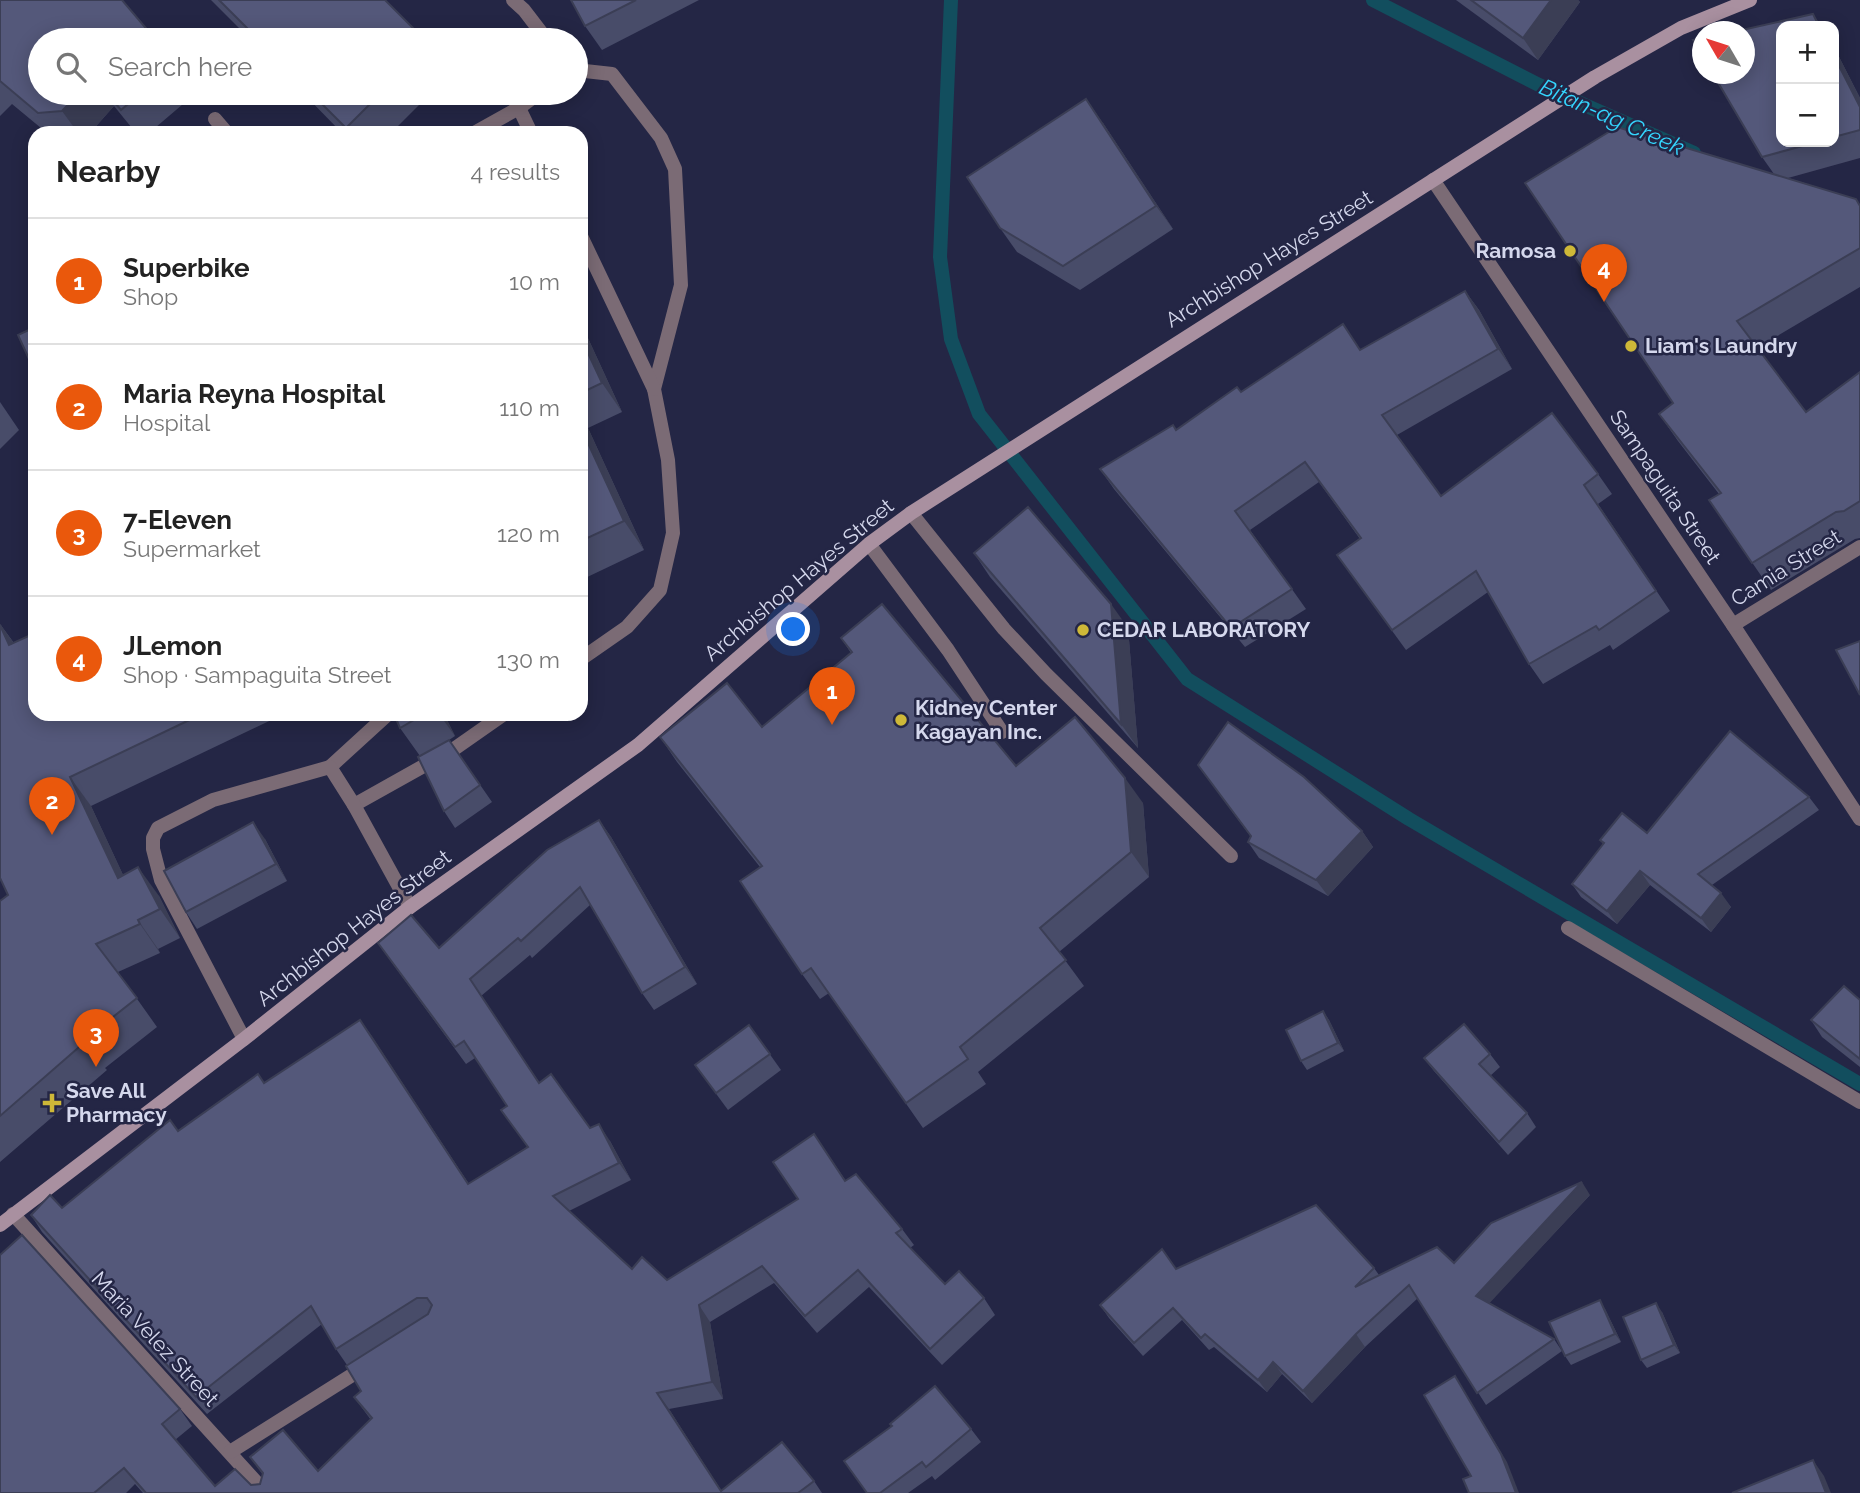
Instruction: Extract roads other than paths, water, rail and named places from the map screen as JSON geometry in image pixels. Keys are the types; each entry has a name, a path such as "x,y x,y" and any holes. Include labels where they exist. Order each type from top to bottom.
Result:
{"street":[{"path":"513,0 538,28"},
{"name":"Archbishop Hayes Street","path":"0,1225 244,1039 410,907 638,745 869,544 911,513 1595,77 1681,28 1750,0"},
{"path":"588,71 612,74 661,138 675,169 681,285 654,389"},
{"path":"487,126 523,105"},
{"path":"519,108 528,126"},
{"path":"215,119 221,126"},
{"name":"Sampaguita Street","path":"1433,180 1733,625 1860,819"},
{"path":"588,251 654,389 667,460 673,533 660,590 626,627 588,654"},
{"path":"911,513 1013,638 1231,856"},
{"path":"869,544 947,650 1002,732"},
{"name":"Camia Street","path":"1733,625 1860,547"},
{"path":"244,1039 161,880 153,838 158,828 213,800 330,767 380,721"},
{"path":"354,805 454,749 493,721"},
{"path":"330,767 410,907"},
{"path":"1568,928 1860,1102"},
{"name":"Maria Velez Street","path":"13,1214 266,1493"},
{"path":"230,1452 377,1359"}],"waterway":[{"path":"951,0 940,257 951,339 979,414 1187,679 1409,819 1860,1084"},
{"name":"Bitan-ag Creek","path":"1373,0 1539,85 1694,153"}],"place":[{"name":"Ramosa","path":"1570,251"},
{"name":"JLemon","path":"1604,302"},
{"name":"Liam's Laundry","path":"1631,346"},
{"name":"CEDAR LABORATORY","path":"1083,630"},
{"name":"Kidney Center Kagayan Inc.","path":"901,720"},
{"name":"Superbike","path":"832,725"},
{"name":"Maria Reyna Hospital","path":"52,835"},
{"name":"7-Eleven","path":"96,1067"},
{"name":"Save All Pharmacy","path":"52,1103"}]}
